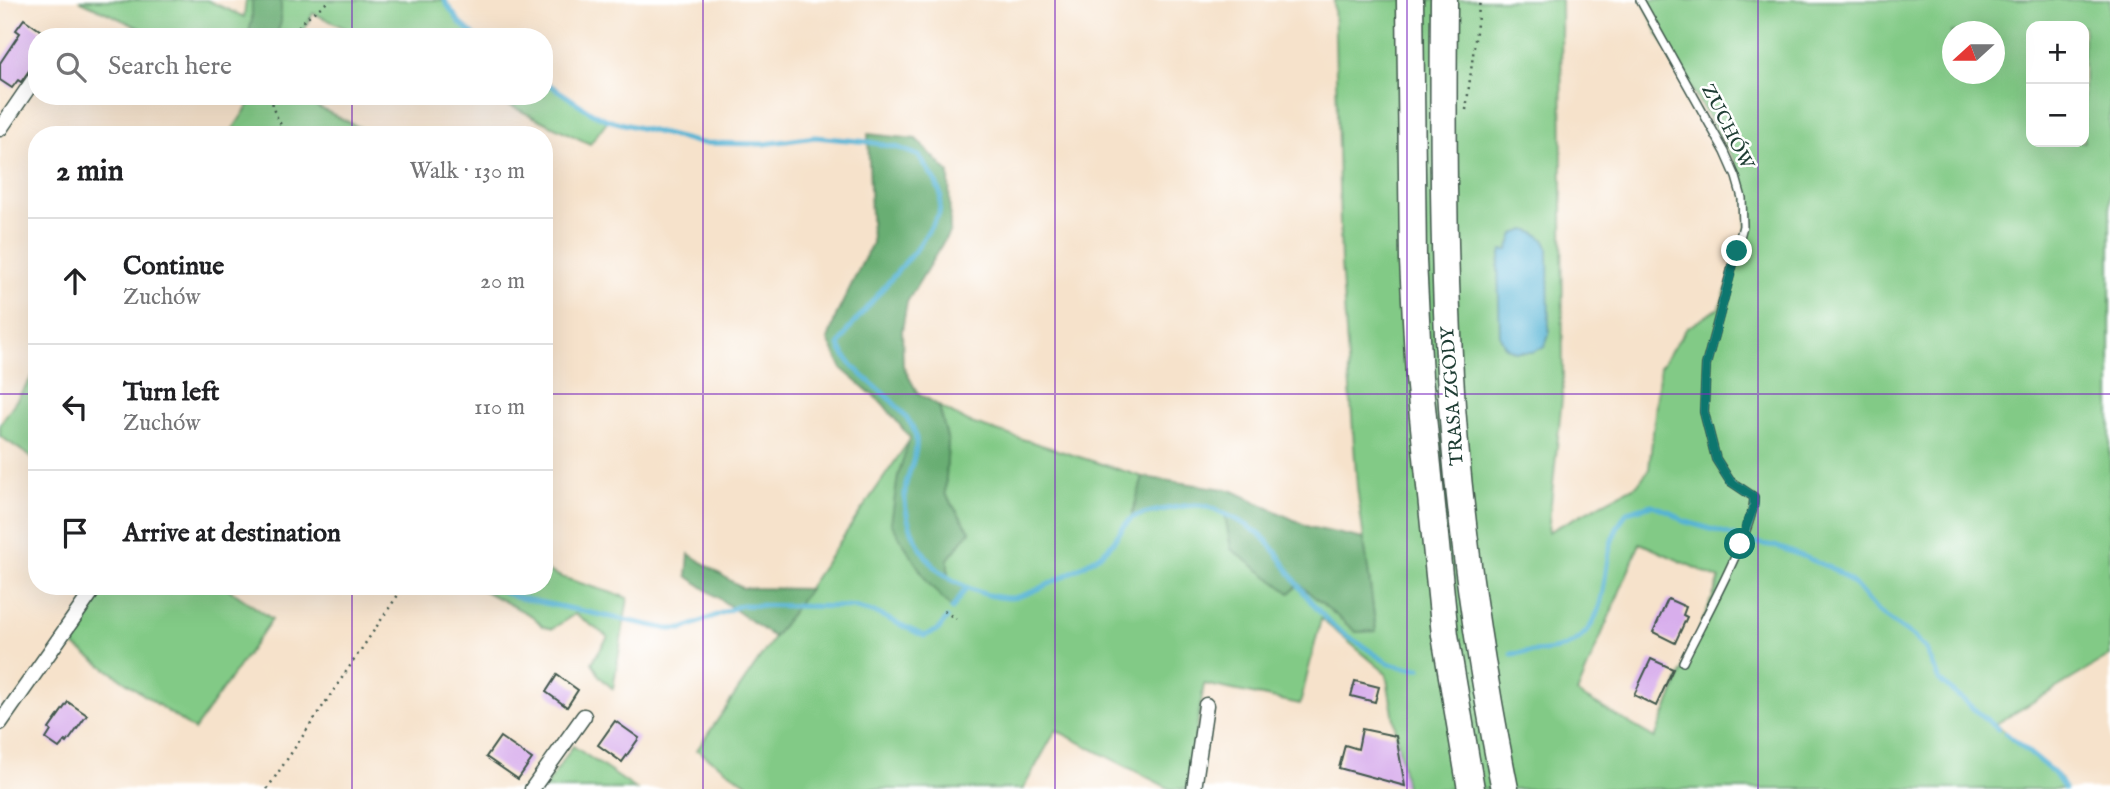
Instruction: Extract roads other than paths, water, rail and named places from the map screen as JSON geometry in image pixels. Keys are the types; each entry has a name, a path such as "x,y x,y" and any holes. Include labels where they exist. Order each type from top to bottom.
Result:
{"highway":[{"name":"TRASA ZGODY","path":"1410,0 1413,261 1419,377 1445,635 1471,789"},
{"name":"TRASA ZGODY","path":"1444,0 1445,232 1451,389 1457,464 1478,631 1505,789"}],"street":[{"path":"0,130 28,88"},
{"path":"0,723 90,595"},
{"path":"1194,789 1206,705"},
{"path":"533,789 584,716"}],"lane":[{"name":"ZUCHÓW","path":"1640,0 1725,152 1742,198 1743,226 1706,365 1704,412 1716,459 1730,481 1754,497 1754,506 1740,544 1683,662"}],"water":[{"path":"1526,230 1540,236 1548,248 1549,335 1545,346 1533,352 1516,352 1505,346 1500,337 1498,267 1502,250 1508,250 1514,234"}],"waterway":[{"path":"444,0 466,28"},
{"path":"553,87 592,113 608,120 700,143 764,144 815,137 869,142 899,148 919,156 935,180 941,195 939,214 918,247 848,330 839,346 855,368 896,405 913,428 916,449 905,498 910,527 924,553 944,575 983,593 1004,598 1020,596 1091,561 1112,544 1132,518 1165,509 1203,505 1245,524 1268,542 1312,602 1328,621 1344,634 1389,663 1420,668"},
{"path":"1512,654 1561,648 1587,632 1603,592 1611,542 1627,512 1652,505 1671,512 1683,521 1735,536"},
{"path":"1750,542 1775,546 1805,557 1835,570 1854,584 1877,611 1926,649 1939,680 1998,729"},
{"path":"952,609 966,588"},
{"path":"511,595 668,629 683,629 741,605 853,607 876,613 924,636 938,630 947,618"},
{"path":"2005,733 2054,773 2065,789"}]}
